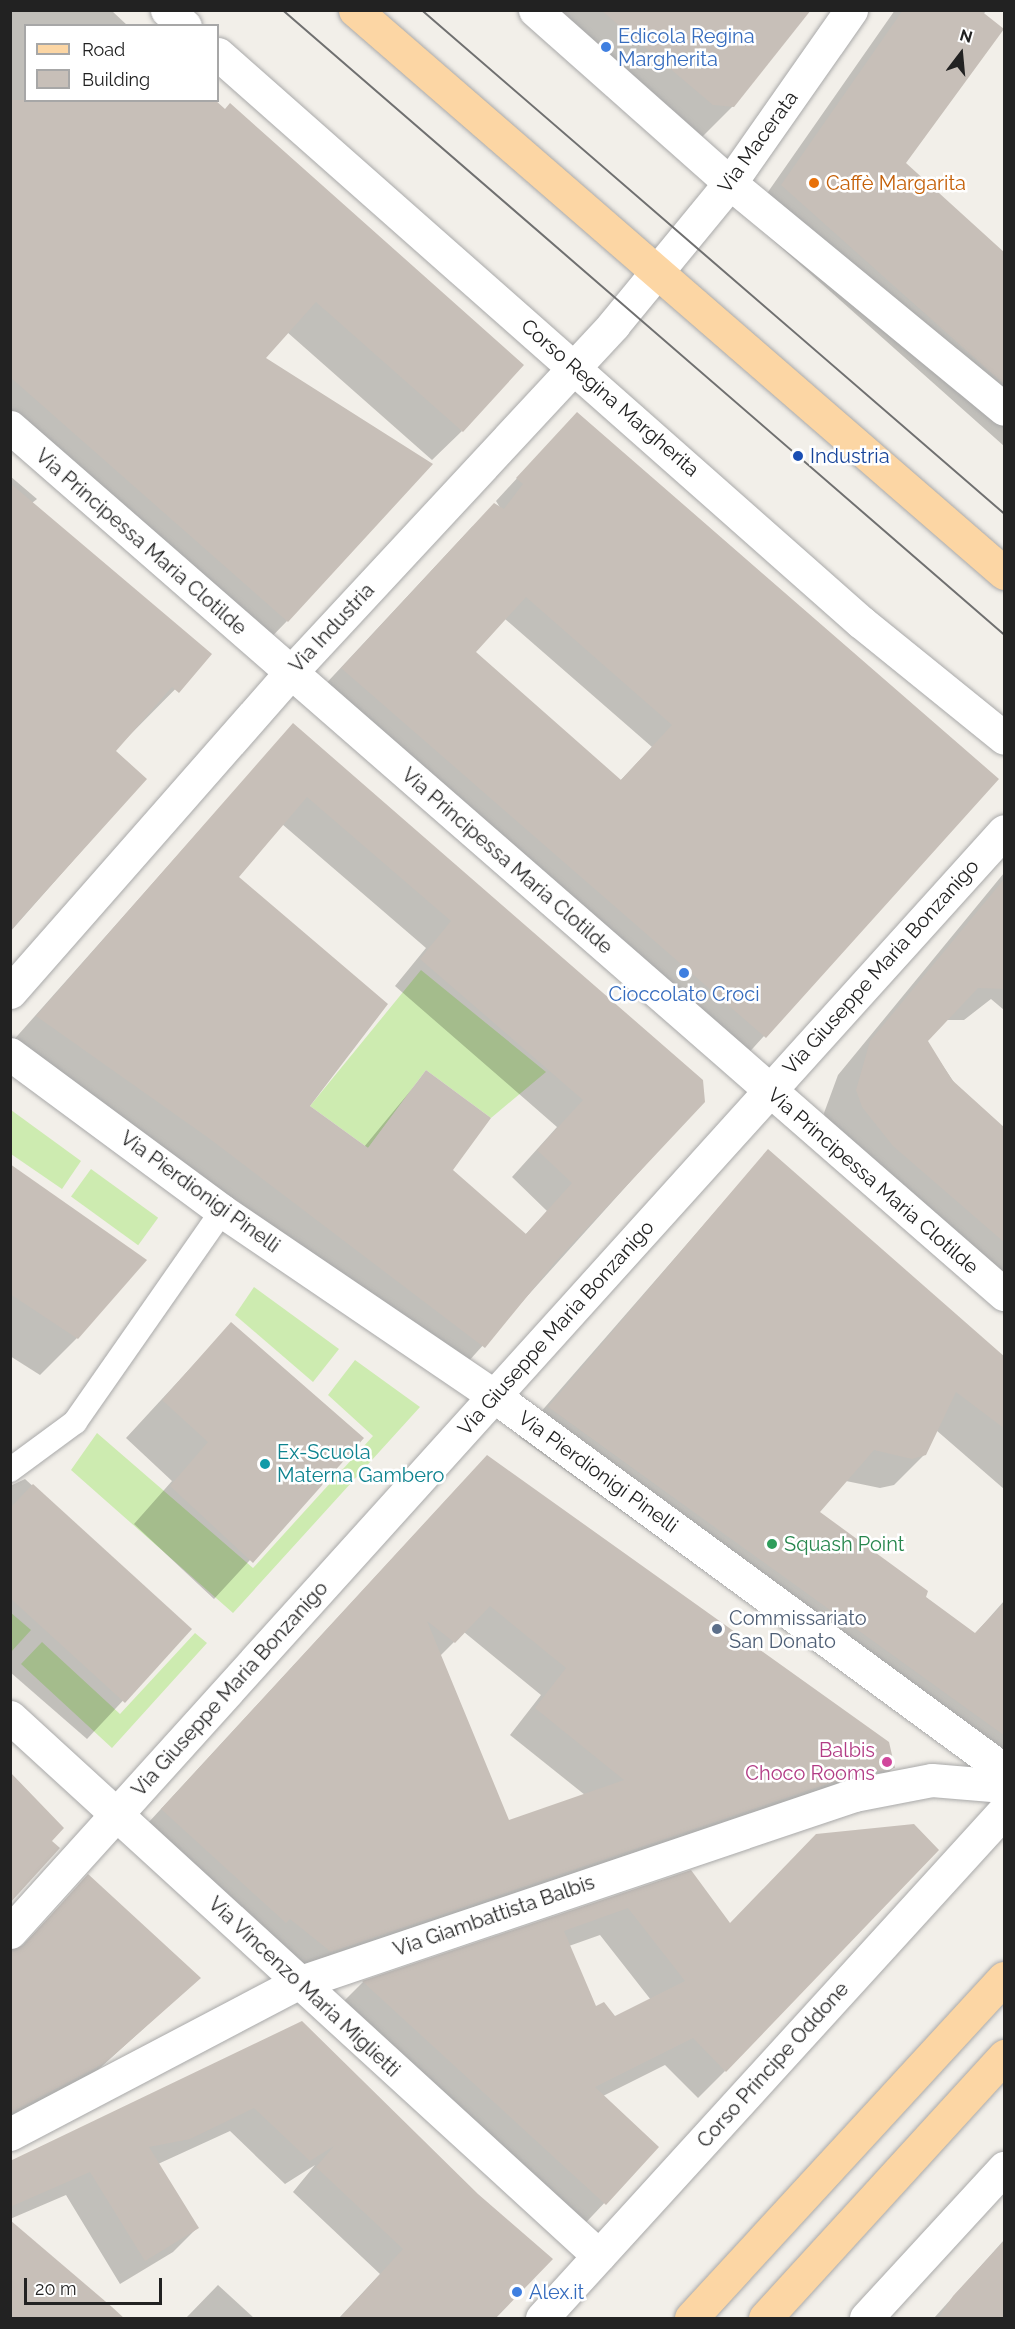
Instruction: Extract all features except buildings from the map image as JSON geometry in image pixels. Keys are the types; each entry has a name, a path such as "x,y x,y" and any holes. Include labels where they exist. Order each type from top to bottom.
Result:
{"main road":[{"path":"355,10 660,270 1005,573"},
{"path":"691,2319 1005,1978"},
{"path":"765,2319 1005,2056"}],"street":[{"path":"167,10 183,24"},
{"path":"535,10 730,183 1005,409"},
{"name":"Via Macerata","path":"660,270 730,183 851,10"},
{"name":"Corso Regina Margherita","path":"219,55 574,366 861,622 1005,738"},
{"name":"Via Industria","path":"10,992 292,671 660,270"},
{"name":"Via Principessa Maria Clotilde","path":"10,427 1005,1294"},
{"name":"Via Giuseppe Maria Bonzanigo","path":"10,1932 1005,831"},
{"name":"Via Pierdionigi Pinelli","path":"10,1054 222,1210 494,1396 1005,1770"},
{"name":"Via Vincenzo Maria Miglietti","path":"10,1718 599,2256"},
{"name":"Via Giambattista Balbis","path":"10,2134 298,1983 854,1795 932,1780 1005,1786"},
{"name":"Corso Principe Oddone","path":"542,2319 1005,1811"},
{"path":"866,2319 1005,2168"}],"lane":[{"path":"10,1470 75,1422 222,1210"}],"green space":[{"path":"421,970 546,1072 491,1118 426,1070 368,1148 310,1106"},
{"path":"11,1110 81,1161 62,1189 11,1154"},
{"path":"91,1169 158,1218 138,1245 71,1197"},
{"path":"254,1287 339,1349 313,1382 235,1315"},
{"path":"355,1360 420,1407 233,1613 71,1470 97,1433 253,1568 373,1436 328,1395"},
{"path":"10,1612 31,1630 11,1652 10,1652"},
{"path":"195,1633 207,1643 112,1748 21,1664 42,1642 120,1714"}],"tram line":[{"path":"283,10 1004,634"},
{"path":"422,10 1004,513"}],"place":[{"name":"Edicola Regina Margherita","path":"606,47"},
{"name":"Caffè Margarita","path":"814,183"},
{"name":"Industria","path":"798,456"},
{"name":"Cioccolato Croci","path":"684,973"},
{"name":"Ex-Scuola Materna Gambero","path":"265,1464"},
{"name":"Squash Point","path":"772,1544"},
{"name":"Commissariato San Donato","path":"717,1629"},
{"name":"Balbis Choco Rooms","path":"887,1762"},
{"name":"Alex.it","path":"517,2292"}]}
